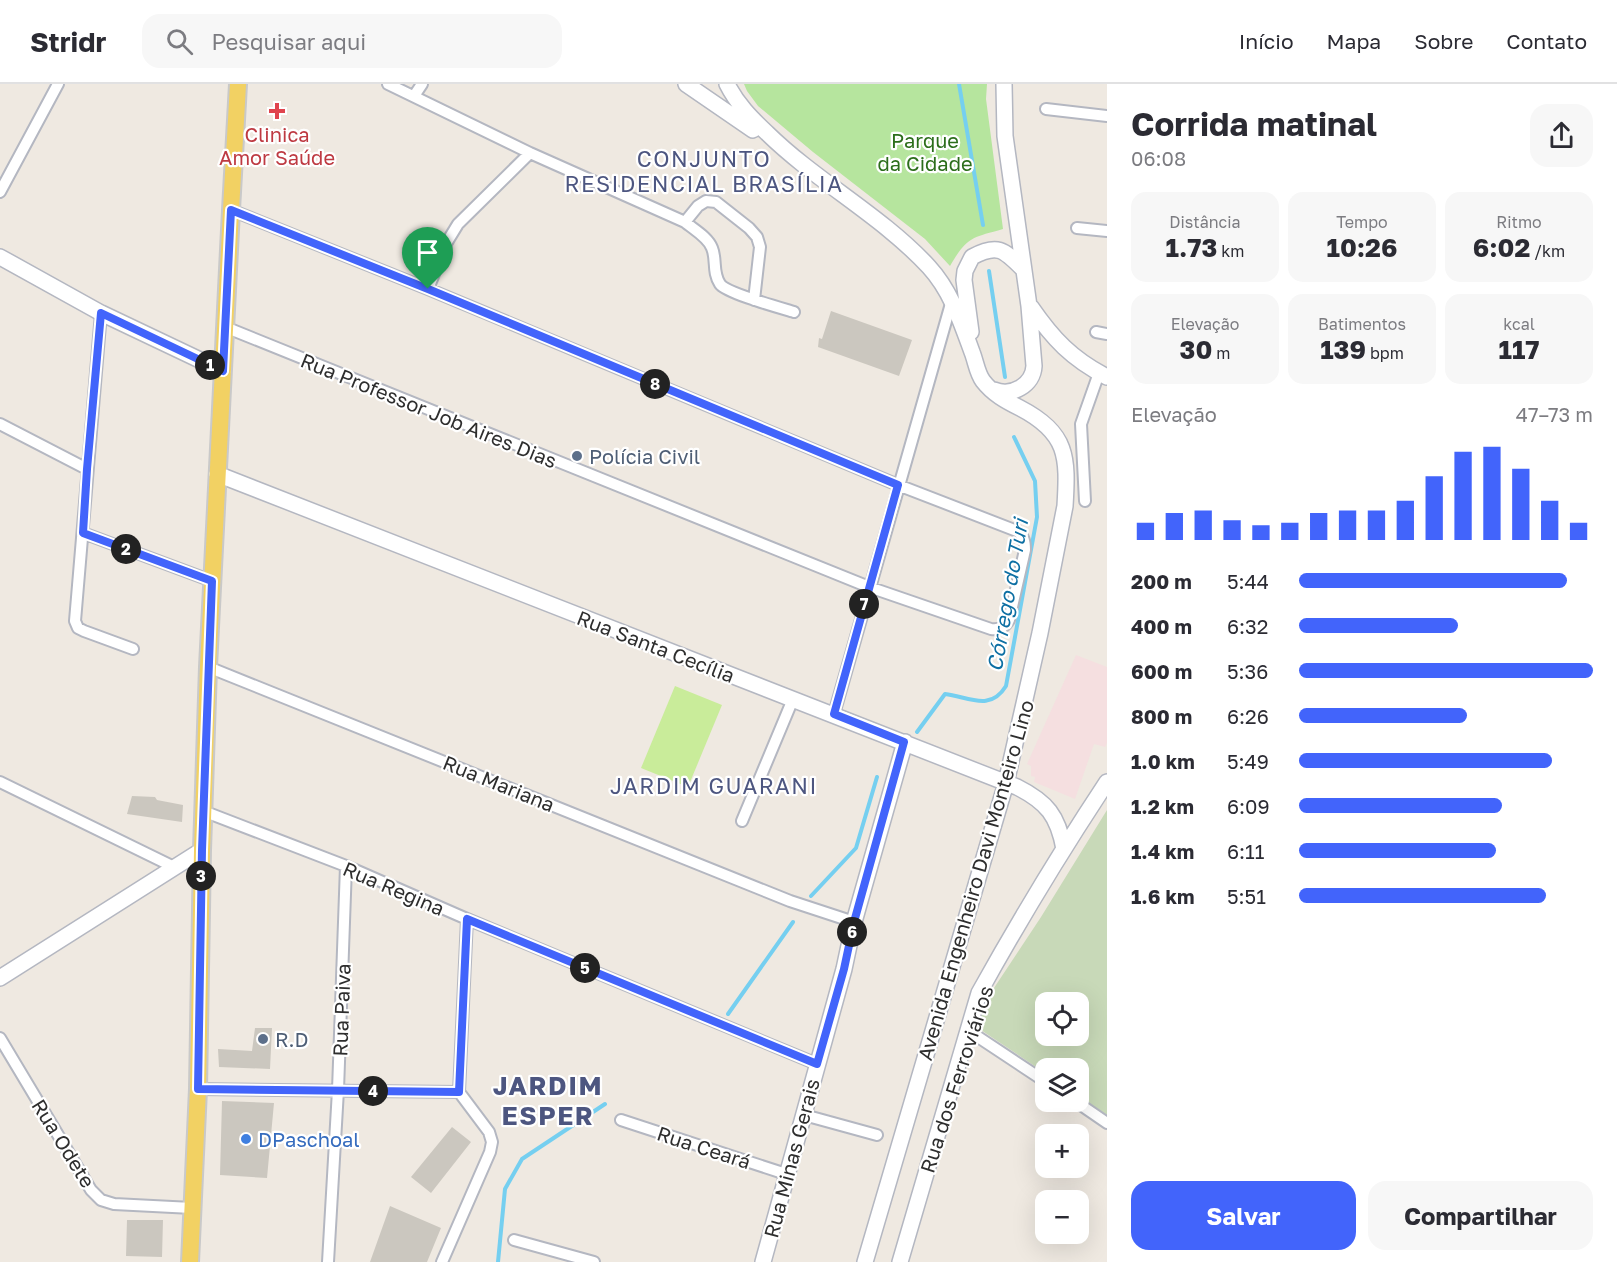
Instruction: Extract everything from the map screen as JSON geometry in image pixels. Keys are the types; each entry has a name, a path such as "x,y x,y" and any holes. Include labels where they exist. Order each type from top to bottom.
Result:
{"main road":[{"path":"190,1262 198,1089 208,667 238,84"}],"street":[{"path":"0,192 58,84"},
{"path":"388,84 530,153 685,222 712,248 715,274 721,286 754,300 794,312"},
{"path":"414,96 422,84"},
{"path":"686,84 787,153"},
{"name":"Avenida Engenheiro Davi Monteiro Lino","path":"727,84 748,115 787,153 888,230 930,268 952,299 982,380 1002,399 1040,419 1048,426 1062,446 1066,470 1063,518 1006,783 865,1262"},
{"path":"988,387 999,392 1011,392 1021,387 1034,373 1029,306 1005,136 1004,84"},
{"path":"1046,109 1107,116"},
{"path":"428,289 447,242 458,224 530,153"},
{"path":"685,222 698,206 706,201 717,202 757,237 760,247 754,300"},
{"path":"231,210 428,289 898,485"},
{"path":"1077,228 1107,231"},
{"name":"Avenida Engenheiro Davi Monteiro Lino","path":"973,354 964,280 967,264 972,257 993,249 1002,250 1010,255 1023,269"},
{"path":"0,256 101,313 223,371"},
{"path":"834,714 952,299"},
{"path":"1029,306 1062,347 1103,375 1081,424 1085,501"},
{"path":"101,313 75,621 78,628 84,631 133,649"},
{"name":"Rua Professor Job Aires Dias","path":"225,327 869,587 991,629 997,630 1003,627 1011,608 1025,550 1022,534 898,485"},
{"path":"0,424 87,469"},
{"name":"Rua Santa Cecília","path":"218,474 834,714 1030,793 1044,803 1052,813 1058,824 1064,849"},
{"path":"83,533 212,581"},
{"name":"Rua Mariana","path":"208,667 790,901 854,922"},
{"path":"742,821 793,699"},
{"name":"Rua Minas Gerais","path":"763,1262 904,742"},
{"path":"0,782 174,867"},
{"name":"Rua dos Ferroviários","path":"900,1262 979,993 1064,849 1107,782"},
{"name":"Rua Regina","path":"203,811 346,866 467,919 817,1064"},
{"path":"0,978 202,850"},
{"name":"Rua Paiva","path":"328,1262 338,1090 346,866"},
{"path":"442,1262 490,1152 492,1142 489,1132 459,1092 467,919"},
{"path":"969,1030 1035,1075"},
{"name":"Rua Odete","path":"0,1038 91,1190 101,1200 114,1204 192,1208"},
{"path":"198,1089 459,1092"},
{"path":"1089,1111 1107,1123"},
{"path":"804,1115 877,1136"},
{"name":"Rua Ceará","path":"621,1120 786,1174"},
{"path":"514,1240 594,1262"}],"shaded area":[{"path":"1076,655 1107,667 1107,743 1105,747 1094,744 1075,799 1034,782 1035,777 1031,776 1031,766 1027,764"}],"green space":[{"name":"Parque da Cidade","path":"744,84 987,84 986,99 1003,229 971,240 961,249 950,266 925,239 758,106"},
{"path":"675,686 722,705 688,787 641,768"},
{"path":"1107,810 1107,1115 1089,1103 1089,1058 1035,1058 1035,1066 975,1026 988,997"}],"building":[{"path":"831,311 912,340 899,376 818,347 819,338 822,339"},
{"path":"132,796 155,797 157,800 183,805 182,822 127,814"},
{"name":"R.D","path":"255,1028 272,1028 270,1069 219,1067 218,1049 252,1051"},
{"name":"DPaschoal","path":"222,1101 274,1103 267,1178 220,1175"},
{"path":"452,1127 471,1142 431,1193 411,1177"},
{"path":"390,1206 441,1228 427,1262 370,1262"},
{"path":"127,1220 163,1220 162,1257 126,1256"}],"waterway":[{"name":"Córrego do Turi","path":"959,84 983,225"},
{"name":"Córrego do Turi","path":"989,271 1005,377"},
{"name":"Córrego do Turi","path":"917,732 945,694 986,701 1000,694 1006,686 1037,517 1035,481 1014,437"},
{"name":"Córrego do Turi","path":"811,896 856,848 877,777"},
{"name":"Córrego do Turi","path":"728,1014 793,922"},
{"name":"Córrego do Turi","path":"498,1262 505,1189 522,1159 605,1104"}],"place":[{"name":"Clinica Amor Saúde","path":"277,111"},
{"name":"Polícia Civil","path":"577,456"},
{"name":"R.D","path":"263,1039"},
{"name":"DPaschoal","path":"246,1139"}],"district":[{"name":"CONJUNTO RESIDENCIAL BRASÍLIA","path":"704,170"},
{"name":"JARDIM GUARANI","path":"714,785"},
{"name":"JARDIM ESPER","path":"548,1100"}],"route":[{"path":"231,210 428,289 898,485 834,714 904,742 817,1064 467,919 459,1092 198,1089 202,850 212,581 83,533 101,313 223,371 231,210"}]}
